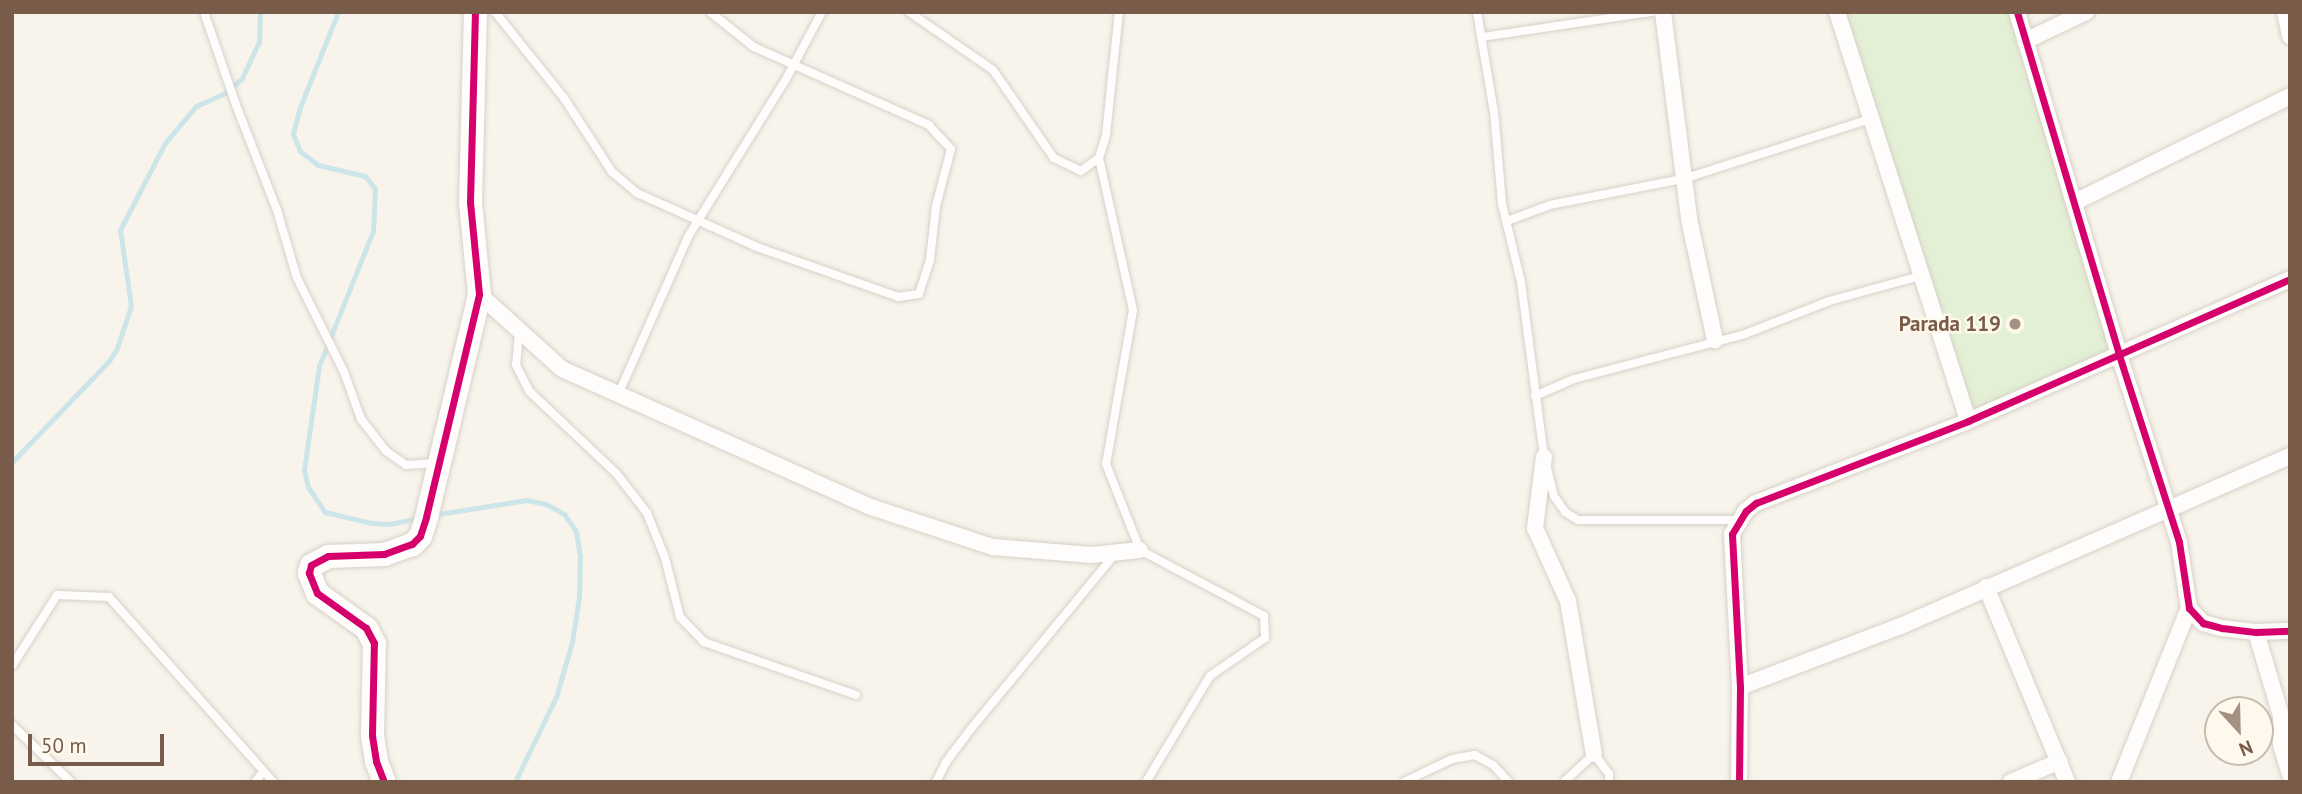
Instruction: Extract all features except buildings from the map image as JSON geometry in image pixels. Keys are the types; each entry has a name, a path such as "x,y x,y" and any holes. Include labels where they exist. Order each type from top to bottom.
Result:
{"street":[{"path":"384,782 376,761 372,735 374,643 366,628 317,593 309,573 311,565 328,556 384,554 412,544 420,536 426,517 479,294 470,202 475,12"},
{"path":"1663,12 1683,179 1697,267 1715,340"},
{"path":"1837,12 1968,421"},
{"path":"2017,12 2119,355 2179,542 2189,608 2119,782"},
{"path":"2025,41 2086,12"},
{"path":"2285,12 2290,36"},
{"path":"2075,202 2290,96"},
{"path":"1739,782 1740,687 1732,534 1738,520 1756,503 1968,421 2290,279"},
{"path":"479,294 562,369 868,506 993,547 1115,554 1140,550"},
{"path":"1740,687 1901,626 2290,456"},
{"path":"1544,457 1535,528 1568,601 1594,754"},
{"path":"1986,587 2067,782"},
{"path":"2189,608 2203,623 2256,632 2290,631"},
{"path":"2256,632 2281,716 2281,745 2290,775"},
{"path":"2011,782 2060,761"}],"lane":[{"path":"204,12 236,105 277,210 297,278 345,372 360,419 386,451 406,465 438,463"},
{"path":"495,12 564,98 612,172 637,193 757,247 898,297 919,294 930,260 936,206 951,149 929,125 754,47 710,12"},
{"path":"618,396 698,220 793,66 822,12"},
{"path":"909,12 993,70 1054,158 1081,171 1099,158"},
{"path":"1119,12 1111,101 1099,158 1133,310 1106,464 1140,550 1264,616 1265,638 1210,676 1146,782"},
{"path":"1477,12 1494,111 1502,204 1521,282 1544,457 1554,496 1564,512 1578,520 1738,520"},
{"path":"1482,37 1652,12"},
{"path":"1507,221 1550,205 1683,179 1870,119"},
{"path":"1535,396 1574,379 1745,334 1829,301 1920,276"},
{"path":"519,332 516,365 529,391 616,472 647,513 665,558 680,617 704,642 856,695"},
{"path":"936,782 946,762 970,730 1115,554"},
{"path":"12,666 57,595 109,597 273,782"},
{"path":"12,725 71,782"},
{"path":"1564,782 1594,754 1609,774 1609,782"},
{"path":"1405,782 1452,760 1475,755 1493,765 1509,782"},
{"path":"255,782 264,771"}],"green space":[{"path":"1844,12 2010,12 2109,345 2106,352 1981,409 1972,407"}],"waterway":[{"path":"12,462 109,361 117,348 131,306 120,230 165,143 196,106 227,92 242,78 259,42 260,12"},
{"path":"338,12 300,107 293,134 300,151 318,165 365,176 375,189 373,231 319,366 304,470 308,487 325,512 371,523 390,524 419,518"},
{"path":"432,515 527,500 546,504 564,514 576,531 580,555 579,597 572,642 556,697 515,782"}],"cycle path":[{"path":"384,782 376,761 372,735 374,643 366,628 317,593 309,573 311,565 328,556 384,554 412,544 420,536 426,517 479,294 470,202 475,12"},
{"path":"2017,12 2119,355 2179,542 2189,608 2203,623 2222,628 2256,632 2290,631"},
{"path":"1739,782 1740,687 1732,534 1746,511 1756,503 1968,421 2290,279"}],"place":[{"name":"Parada 119","path":"2015,324"}]}
